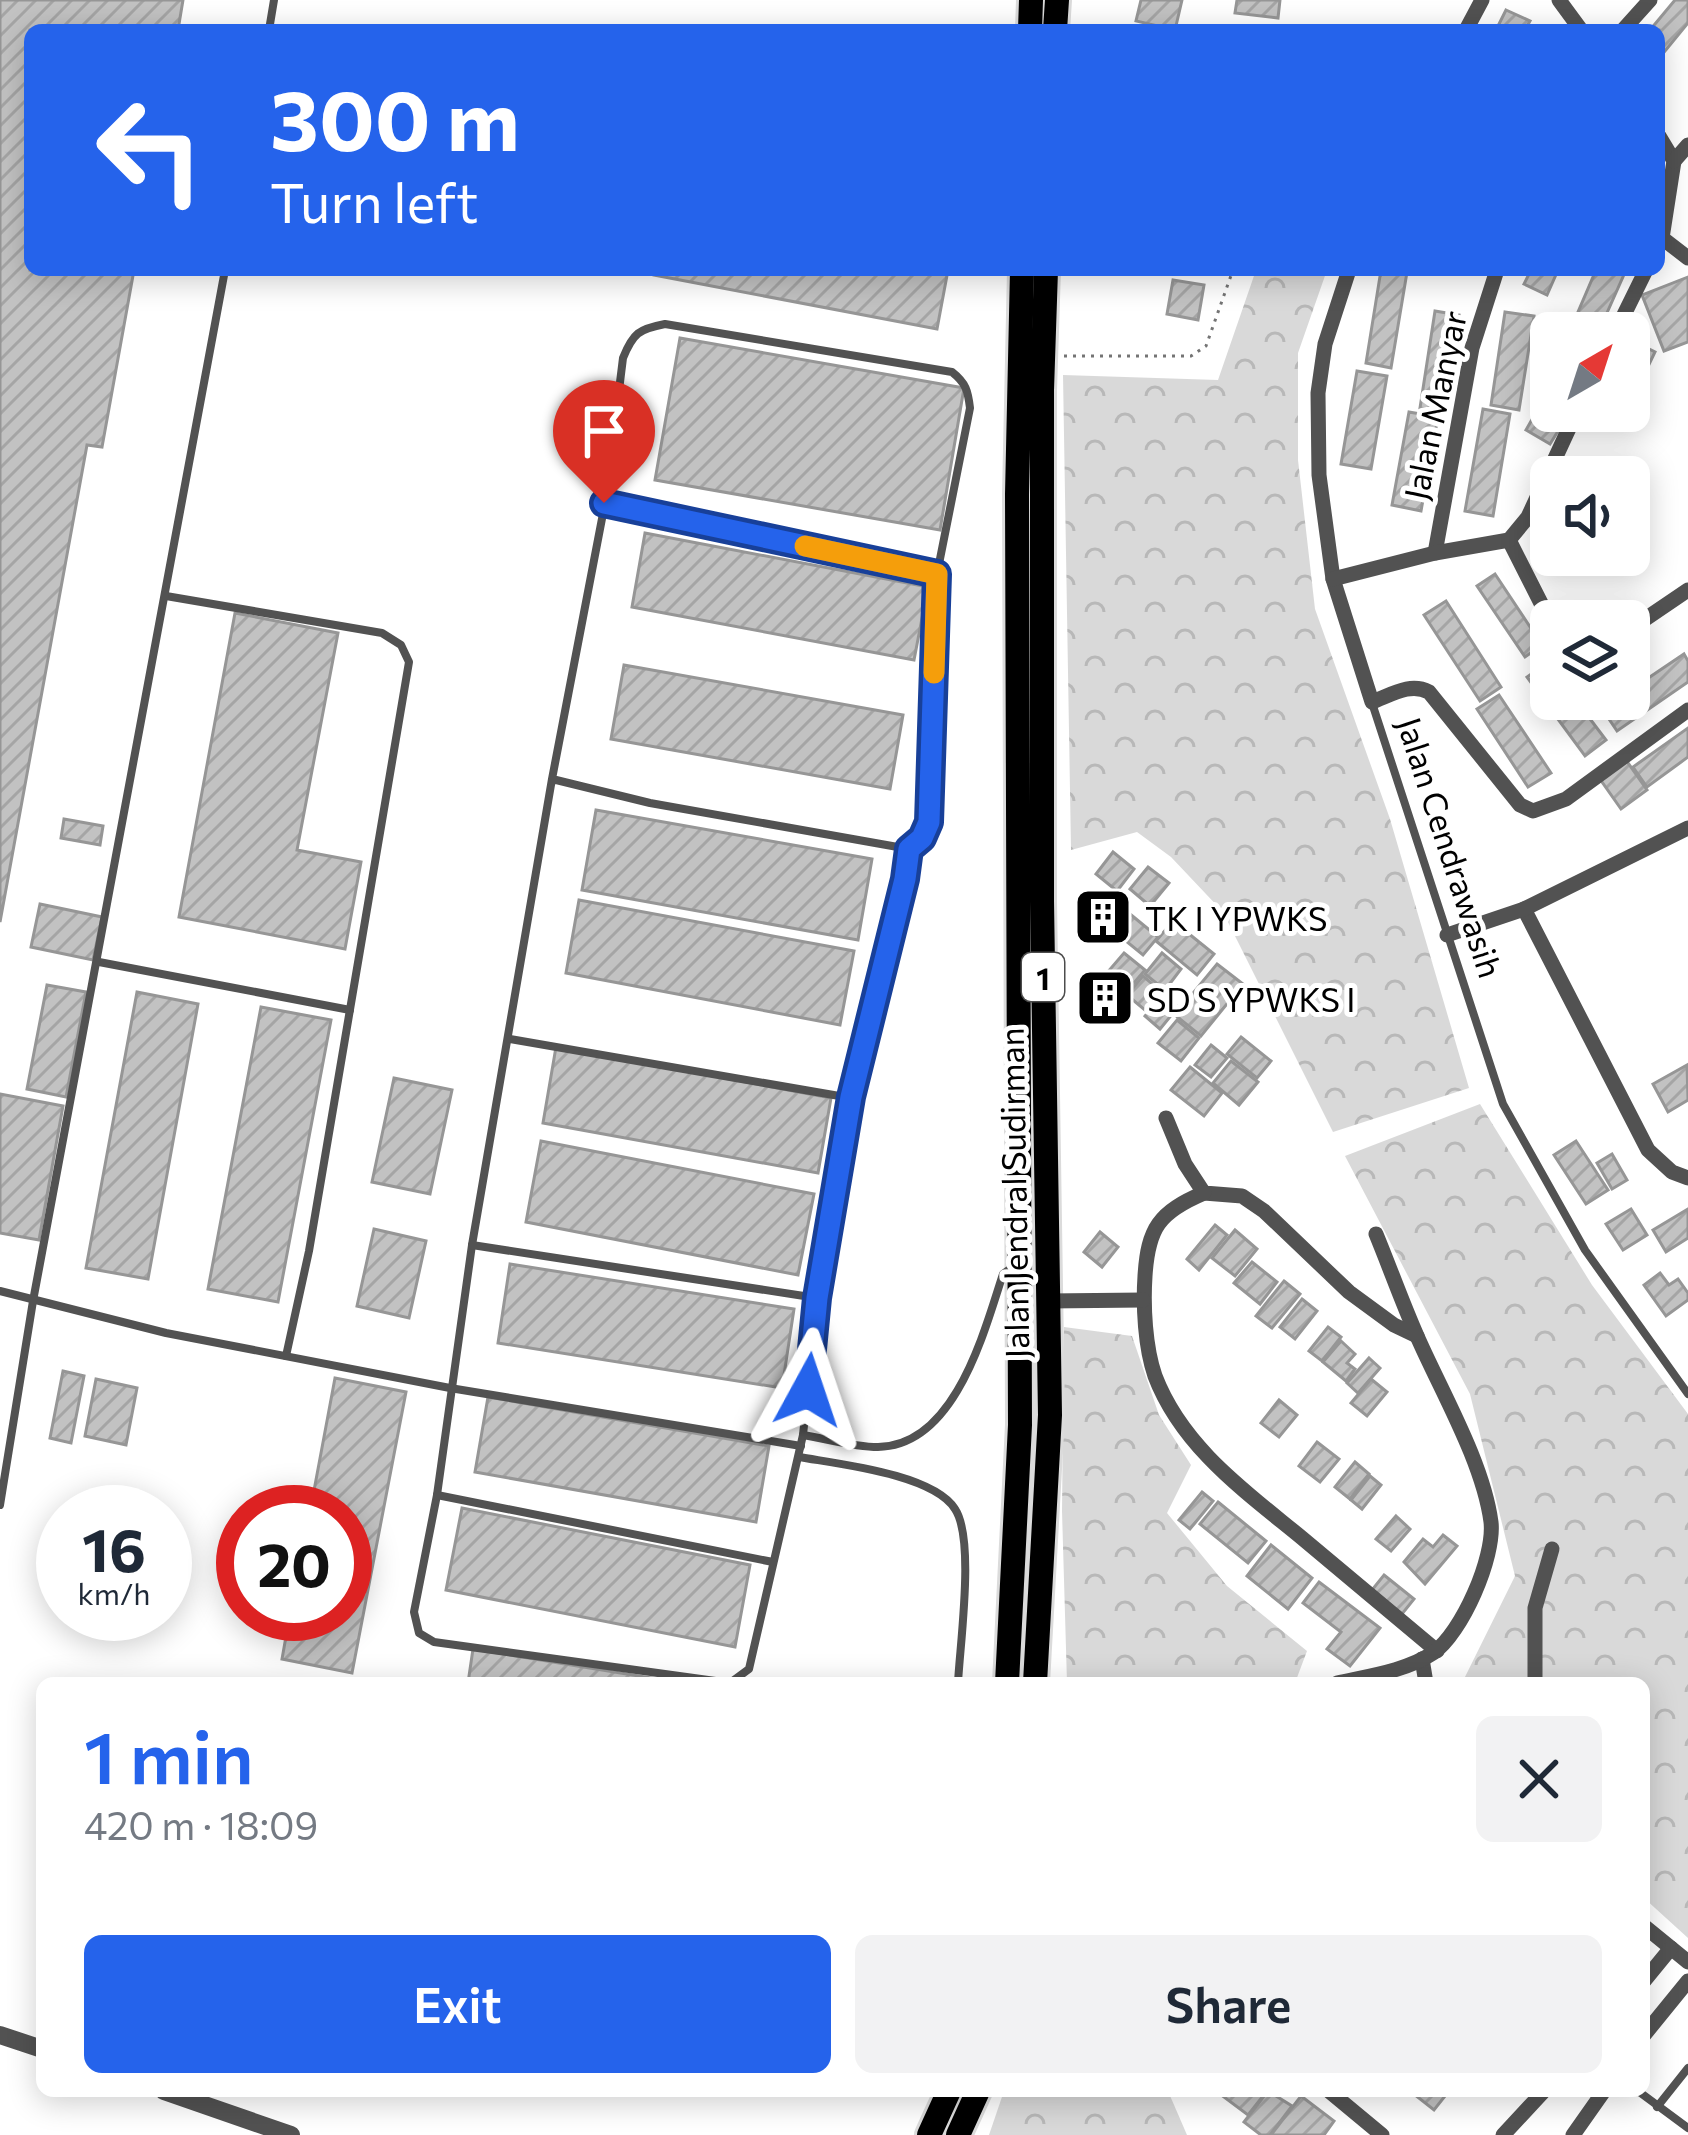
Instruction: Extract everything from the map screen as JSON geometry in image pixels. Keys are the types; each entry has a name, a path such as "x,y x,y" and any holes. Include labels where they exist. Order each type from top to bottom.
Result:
{"highway":[{"name":"Jalan Jendral Sudirman","path":"1006,1677 1020,1425 1016,841 1022,276"},
{"name":"Jalan Jendral Sudirman","path":"1035,1677 1050,1415 1042,901 1046,276"},
{"path":"928,2135 946,2097"},
{"path":"958,2135 975,2097"}],"street":[{"path":"1629,24 1651,0"},
{"path":"1665,216 1674,161 1688,145"},
{"path":"1665,146 1674,161"},
{"name":"Jalan Cendrawasih","path":"1347,276 1325,344 1318,393 1319,475 1333,579 1372,702"},
{"name":"Jalan Manyar","path":"1435,553 1488,276"},
{"path":"1625,312 1643,276"},
{"path":"1333,579 1509,540 1528,517 1567,432"},
{"path":"1509,540 1539,600"},
{"path":"1650,616 1688,590"},
{"path":"1372,702 1418,686 1429,692 1520,805 1533,811 1566,799 1688,710"},
{"path":"1447,935 1524,909 1688,828"},
{"path":"1524,909 1648,1150 1672,1172 1688,1178"},
{"path":"1166,1118 1185,1164 1204,1193"},
{"path":"1417,1336 1349,1292 1264,1210 1242,1196 1204,1193 1178,1204 1157,1222 1147,1246 1143,1300 1155,1375 1187,1434 1220,1470 1429,1655"},
{"path":"1376,1234 1455,1415 1492,1527 1488,1556 1473,1594 1429,1655 1427,1677"},
{"path":"1048,1301 1143,1300"},
{"path":"1535,1677 1535,1608 1552,1549"},
{"path":"1357,1677 1429,1655"},
{"path":"1650,1931 1688,1962"},
{"path":"1650,1974 1671,1948"},
{"path":"1650,2028 1688,1981"},
{"path":"0,2035 36,2047"},
{"path":"181,2097 291,2135"},
{"path":"1336,2097 1382,2135"},
{"path":"1502,2135 1538,2097"},
{"path":"1573,2135 1600,2097"}],"lane":[{"path":"0,1505 33,1301 224,276"},
{"path":"693,1677 434,1642 419,1633 414,1612 437,1495 472,1245 551,779 604,503 623,358 640,329 665,324 952,372 967,386 970,408 937,574 929,822 922,838 909,849 851,1097 817,1298 800,1451 748,1669 737,1677"},
{"path":"604,503 937,574"},
{"path":"166,596 382,633 401,645 410,662 310,1251 286,1356"},
{"name":"Jalan Cendrawasih","path":"1372,702 1503,1104 1585,1250 1688,1394"},
{"path":"551,779 650,803 909,849"},
{"path":"99,962 350,1010"},
{"path":"509,1039 851,1097"},
{"path":"472,1245 817,1298"},
{"path":"803,1435 883,1447 913,1438 929,1427 961,1387 1003,1274 1020,1262"},
{"path":"0,1291 166,1333 800,1451 927,1487 954,1506 965,1534 958,1677"},
{"path":"437,1495 773,1562"},
{"path":"1657,2107 1688,2068"},
{"path":"1645,2097 1688,2128"}],"path":[{"path":"1045,356 1191,356 1206,346 1230,276"}],"green space":[{"path":"1254,276 1325,276 1298,353 1298,460 1315,609 1390,819 1469,1088 1333,1132 1223,912 1171,857 1137,832 1071,850 1063,375 1218,380"},
{"path":"1480,1104 1592,1285 1688,1414 1688,1938 1650,1903 1650,1677 1465,1677 1515,1576 1470,1394 1345,1156"},
{"path":"1064,1327 1132,1336 1159,1415 1191,1465 1167,1513 1227,1586 1307,1651 1297,1677 1067,1677"},
{"path":"1002,2097 1171,2097 1187,2135 989,2135"}],"building":[{"path":"0,0 183,0 179,24 24,24 24,276 133,276 102,447 87,445 0,922"},
{"path":"1141,0 1182,0 1176,24 1136,21"},
{"path":"1237,0 1280,0 1278,18 1235,13"},
{"path":"1675,0 1688,0 1688,23 1665,51 1665,24 1655,24"},
{"path":"1506,10 1530,21 1528,24 1499,24"},
{"path":"659,276 947,276 937,329"},
{"path":"1380,276 1406,276 1391,368 1366,363"},
{"path":"1528,276 1555,276 1547,295 1524,284"},
{"path":"1593,276 1623,276 1607,312 1578,312"},
{"path":"1688,277 1688,342 1664,351 1642,295"},
{"path":"1173,280 1204,285 1198,320 1167,314"},
{"path":"1435,311 1459,315 1444,412 1420,408"},
{"path":"1505,312 1530,315 1519,410 1491,405"},
{"path":"680,338 964,388 940,530 655,480"},
{"path":"1357,371 1387,376 1371,469 1341,464"},
{"path":"1483,409 1510,414 1493,516 1465,511"},
{"path":"1409,412 1438,417 1421,511 1392,505"},
{"path":"1530,423 1530,432 1557,432 1550,444 1526,430"},
{"path":"645,533 928,587 914,660 632,607"},
{"path":"1495,574 1530,627 1530,653 1525,657 1477,586"},
{"path":"1446,601 1501,687 1480,701 1424,615"},
{"path":"235,613 338,633 297,850 361,862 345,949 179,917"},
{"path":"1684,654 1688,661 1688,682 1650,708 1650,677"},
{"path":"624,665 903,715 890,789 611,739"},
{"path":"1499,695 1551,773 1528,787 1477,709"},
{"path":"1559,720 1591,720 1606,740 1585,756"},
{"path":"1610,720 1633,720 1617,731"},
{"path":"1688,728 1688,757 1647,787 1633,767"},
{"path":"1626,760 1647,790 1621,809 1600,779"},
{"path":"596,810 872,859 858,940 582,890"},
{"path":"64,819 103,826 100,845 61,838"},
{"path":"1113,852 1134,869 1117,891 1096,874"},
{"path":"1148,867 1169,883 1150,906 1130,889"},
{"name":"TK I YPWKS","path":"1103,895 1125,912 1103,939 1082,922"},
{"path":"579,900 854,951 840,1025 566,973"},
{"path":"40,904 102,917 93,960 31,947"},
{"name":"TK I YPWKS","path":"1130,914 1158,937 1143,955 1115,932"},
{"path":"1173,921 1214,954 1197,975 1156,941"},
{"name":"SD S YPWKS I","path":"1124,953 1145,970 1127,991 1106,974"},
{"path":"1162,953 1181,969 1165,990 1145,974"},
{"path":"1217,964 1243,984 1201,1036 1175,1015"},
{"path":"1143,976 1162,992 1146,1011 1127,995"},
{"name":"SD S YPWKS I","path":"1104,978 1126,995 1106,1019 1085,1002"},
{"path":"47,985 86,992 66,1097 27,1089"},
{"path":"137,992 198,1004 148,1279 86,1268"},
{"path":"1163,994 1178,1007 1160,1029 1145,1016"},
{"path":"261,1007 331,1020 278,1302 208,1289"},
{"path":"1177,1020 1199,1038 1181,1061 1158,1043"},
{"path":"1241,1037 1271,1061 1257,1078 1227,1054"},
{"path":"1211,1045 1227,1058 1211,1077 1195,1065"},
{"path":"556,1047 831,1098 818,1173 543,1123"},
{"path":"1231,1061 1258,1082 1239,1105 1213,1083"},
{"path":"1687,1065 1688,1100 1668,1112 1653,1084"},
{"path":"1190,1067 1222,1093 1204,1116 1171,1090"},
{"path":"394,1078 452,1090 430,1194 372,1182"},
{"path":"0,1094 63,1106 39,1240 0,1233"},
{"path":"541,1141 814,1194 798,1275 526,1222"},
{"path":"1576,1141 1608,1190 1586,1204 1554,1155"},
{"path":"1612,1154 1627,1180 1612,1189 1597,1163"},
{"path":"1631,1209 1647,1235 1623,1250 1606,1224"},
{"path":"1688,1209 1688,1238 1666,1252 1653,1230"},
{"path":"1215,1225 1227,1235 1199,1270 1187,1259"},
{"path":"374,1229 426,1241 409,1318 357,1306"},
{"path":"1235,1230 1257,1249 1235,1276 1212,1258"},
{"path":"1100,1232 1118,1247 1102,1267 1084,1252"},
{"path":"1252,1262 1277,1282 1260,1304 1234,1283"},
{"path":"510,1264 794,1309 782,1388 498,1343"},
{"path":"1660,1273 1669,1285 1678,1279 1688,1293 1688,1300 1666,1316 1644,1285"},
{"path":"1284,1281 1300,1294 1272,1328 1256,1316"},
{"path":"1302,1299 1317,1311 1295,1339 1280,1327"},
{"path":"1328,1327 1341,1337 1322,1361 1309,1351"},
{"path":"1341,1341 1355,1354 1347,1363 1355,1369 1346,1381 1323,1362"},
{"path":"1369,1358 1380,1368 1358,1393 1347,1383"},
{"path":"63,1371 84,1376 71,1443 50,1438"},
{"path":"335,1378 406,1392 372,1569 372,1485 315,1485"},
{"path":"96,1379 137,1388 126,1445 85,1436"},
{"path":"1371,1379 1387,1392 1367,1416 1351,1403"},
{"path":"488,1397 769,1446 756,1522 475,1472"},
{"path":"1279,1400 1297,1415 1279,1437 1261,1423"},
{"path":"1317,1442 1339,1459 1320,1482 1299,1466"},
{"path":"1355,1462 1369,1474 1350,1499 1335,1487"},
{"path":"1370,1476 1381,1485 1362,1509 1351,1500"},
{"path":"1202,1492 1213,1501 1190,1529 1179,1520"},
{"path":"1218,1502 1266,1541 1248,1563 1200,1524"},
{"path":"462,1508 750,1565 735,1647 446,1590"},
{"path":"1396,1516 1410,1529 1391,1551 1376,1539"},
{"path":"1443,1535 1457,1546 1425,1584 1404,1562 1423,1539 1433,1547"},
{"path":"1271,1545 1312,1578 1288,1609 1247,1576"},
{"path":"1384,1575 1414,1599 1402,1614 1372,1590"},
{"path":"1319,1582 1380,1628 1350,1666 1327,1649 1341,1632 1303,1603"},
{"path":"285,1641 358,1641 352,1673 282,1659"},
{"path":"473,1649 645,1677 469,1677"},
{"path":"1224,2097 1262,2097 1248,2115"},
{"path":"1263,2097 1278,2097 1292,2106 1270,2135 1261,2135 1244,2122"},
{"path":"1300,2097 1334,2121 1324,2135 1271,2135"},
{"path":"1418,2097 1444,2097 1434,2110"}],"slow traffic":[{"path":"805,546 937,574 934,673"}],"place":[{"name":"TK I YPWKS","path":"1103,917"},
{"name":"SD S YPWKS I","path":"1105,998"}],"route":[{"path":"604,503 937,574 929,822 922,838 909,849 851,1097 817,1298 808,1390"}]}
